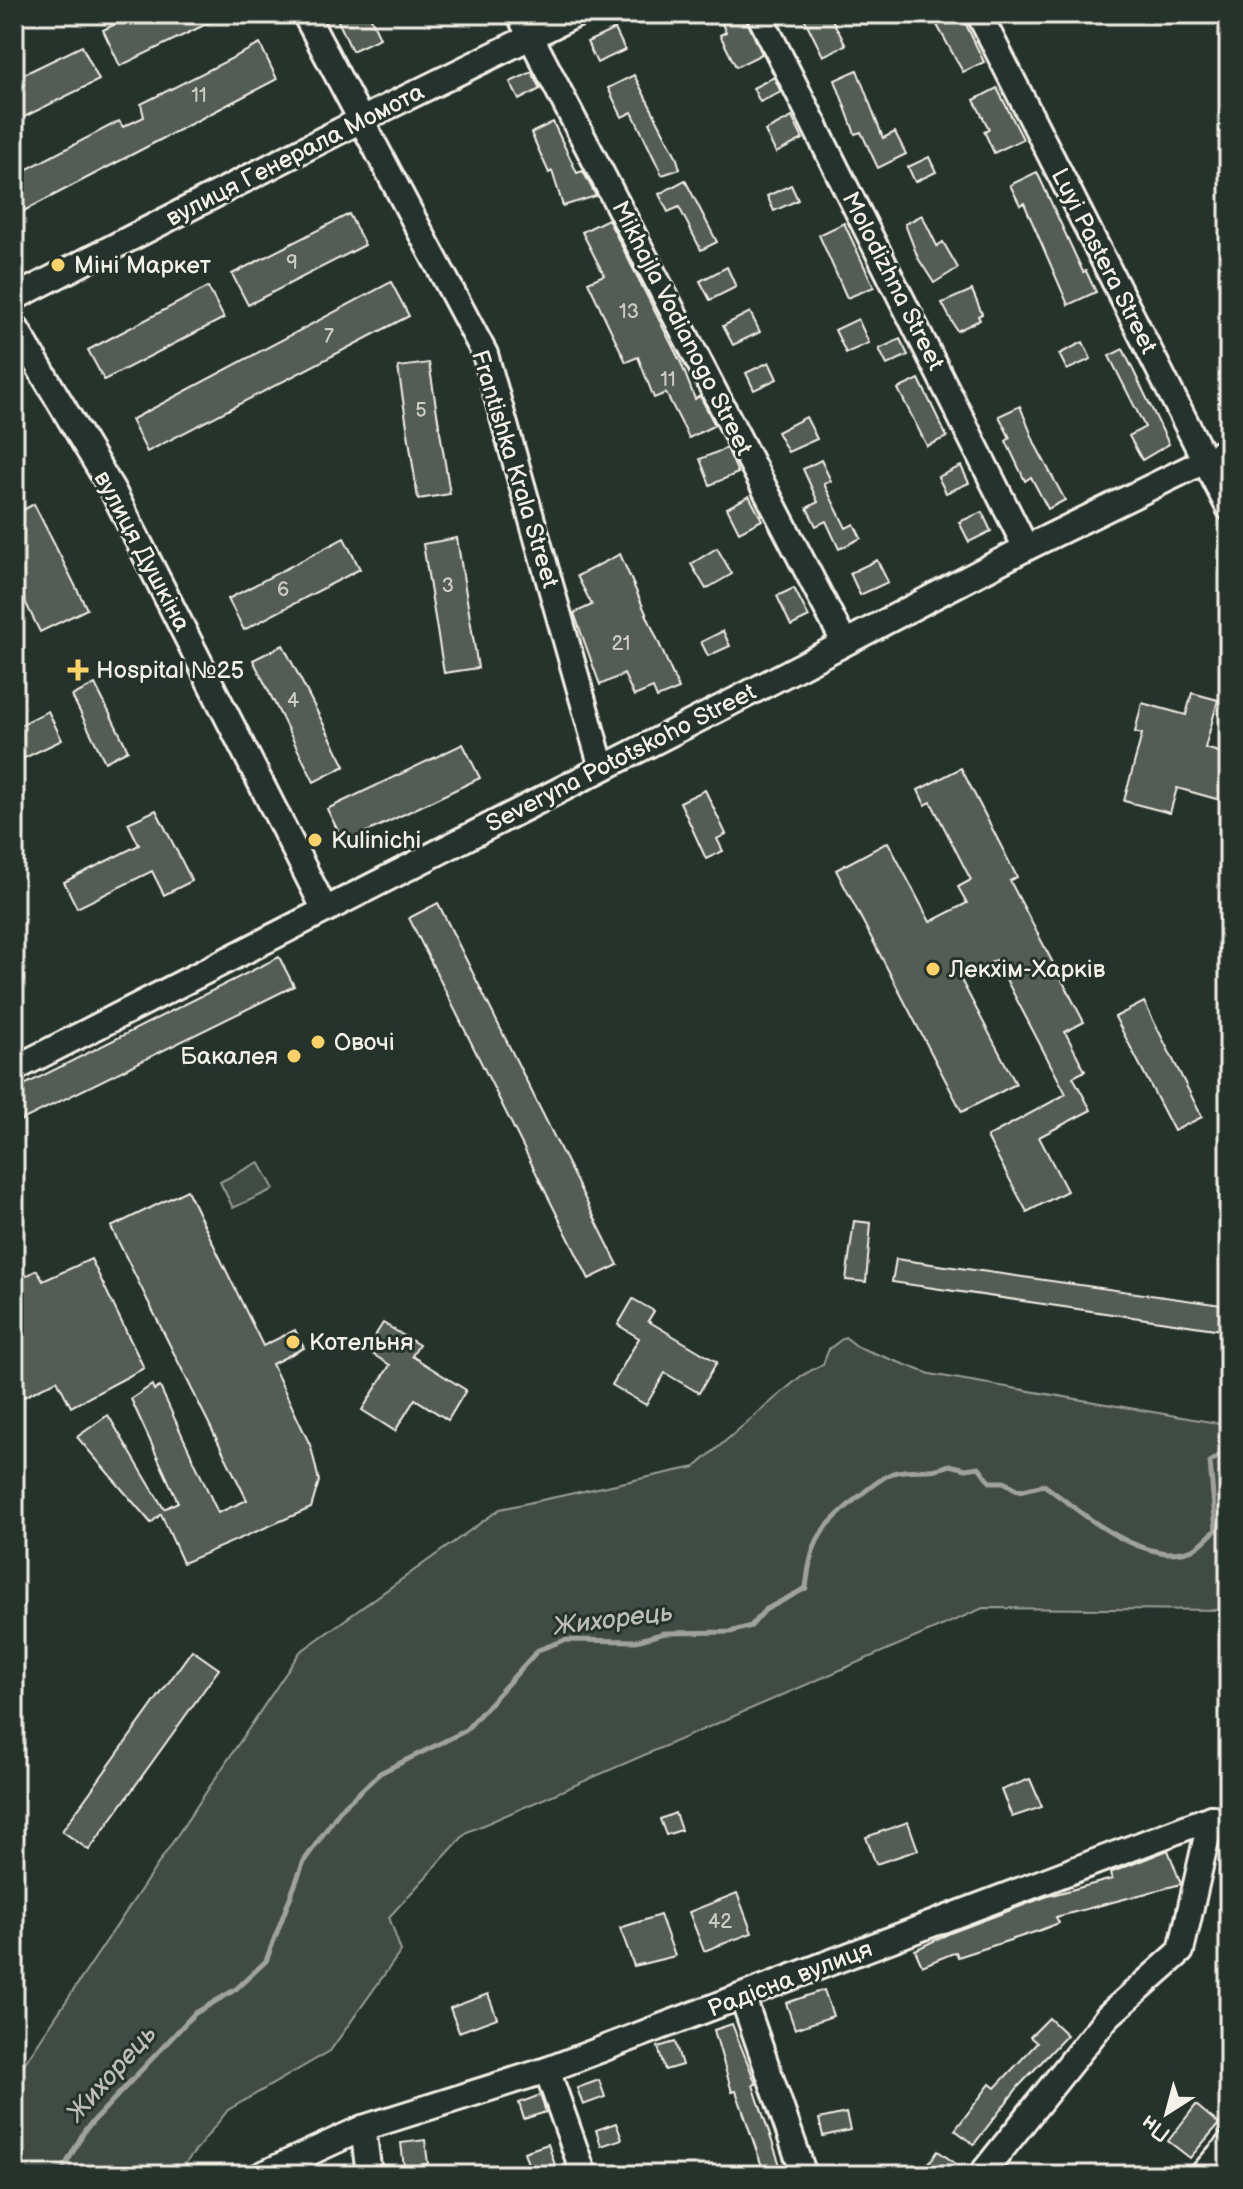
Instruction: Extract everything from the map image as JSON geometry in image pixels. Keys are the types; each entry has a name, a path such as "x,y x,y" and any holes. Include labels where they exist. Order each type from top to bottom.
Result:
{"street":[{"name":"Frantishka Krala Street","path":"305,14 485,354 602,768"},
{"name":"Mikhajla Vodianogo Street","path":"519,14 844,642"},
{"name":"вулиця Генерала Момота","path":"14,298 359,121 577,14"},
{"name":"Molodizhna Street","path":"759,14 1026,548"},
{"name":"Luyi Pastera Street","path":"979,14 1229,508"},
{"name":"вулиця Душкіна","path":"14,325 113,491 325,910"},
{"name":"Severyna Pototskoho Street","path":"14,1069 1026,548 1229,449"},
{"name":"Радісна вулиця","path":"261,2175 363,2128 547,2070 1211,1818 1181,1951 1108,2016 981,2175"},
{"path":"743,1998 804,2175"},
{"path":"547,2070 584,2175"},
{"path":"363,2128 369,2175"},
{"path":"1202,2175 1229,2144"}],"shaded area":[{"path":"259,1162 274,1189 233,1208 220,1182"},
{"path":"845,1337 858,1347 930,1374 1229,1425 1229,1610 983,1608 467,1832 389,1917 401,1951 330,2051 228,2110 176,2175 14,2175 14,2079 300,1652 500,1509 695,1467 801,1376 823,1364 829,1349"}],"building":[{"path":"136,14 227,14 120,66 103,30"},
{"path":"335,14 369,14 380,38 352,51"},
{"path":"717,14 744,14 762,54 736,67 720,35 726,32"},
{"path":"802,14 829,14 846,45 823,56"},
{"path":"961,14 984,62 963,72 937,25"},
{"path":"615,29 625,50 597,63 587,42"},
{"path":"260,44 277,79 14,216 14,176 119,121 123,127 144,117 141,104"},
{"path":"82,46 99,80 14,122 14,79"},
{"path":"857,70 883,138 895,132 906,154 878,168 861,132 855,134 835,80"},
{"path":"532,72 540,89 519,100 510,82"},
{"path":"634,75 680,169 662,175 632,112 622,117 608,88"},
{"path":"774,77 781,92 760,102 753,88"},
{"path":"997,88 1023,139 994,153 984,131 989,129 974,100"},
{"path":"792,117 803,139 776,153 765,131"},
{"path":"553,122 577,173 583,171 596,196 563,206 552,171 549,173 531,133"},
{"path":"929,157 936,172 915,182 908,167"},
{"path":"1037,172 1083,272 1086,271 1096,292 1068,305 1024,203 1020,205 1010,185"},
{"path":"685,180 717,242 701,250 679,207 668,212 659,194"},
{"path":"791,185 798,200 774,211 767,196"},
{"path":"349,214 365,245 248,305 232,274"},
{"path":"922,215 937,246 943,242 958,268 934,283 918,258 905,224"},
{"path":"608,219 681,363 695,399 700,396 715,425 689,438 666,393 654,398 638,357 626,362 588,282 604,275 582,232"},
{"path":"844,223 874,287 847,298 819,235"},
{"path":"727,267 736,287 710,300 700,281"},
{"path":"391,282 409,316 147,452 131,420"},
{"path":"208,287 224,318 104,380 88,350"},
{"path":"972,290 982,314 978,316 980,320 957,331 942,303"},
{"path":"750,312 760,332 733,345 723,326"},
{"path":"858,319 869,343 846,353 835,330"},
{"path":"900,339 908,355 887,365 879,349"},
{"path":"1083,342 1091,359 1067,370 1059,354"},
{"path":"1123,349 1169,444 1142,460 1129,436 1145,427 1109,356"},
{"path":"769,362 777,379 754,390 746,373"},
{"path":"429,363 450,494 418,499 398,367"},
{"path":"919,379 947,437 927,446 898,389"},
{"path":"1020,406 1036,446 1065,500 1048,509 1031,477 1025,481 1006,441 1010,438 999,416"},
{"path":"806,417 817,439 788,452 777,432"},
{"path":"727,448 738,473 710,485 700,459"},
{"path":"821,460 831,481 824,484 846,528 854,524 861,538 839,549 826,521 816,526 807,508 818,502 803,469"},
{"path":"961,466 969,483 946,493 938,477"},
{"path":"749,496 762,520 739,532 727,508"},
{"path":"34,504 87,609 40,632 14,579 14,515"},
{"path":"982,512 991,531 969,542 959,522"},
{"path":"344,538 360,569 244,630 228,599"},
{"path":"457,538 478,668 444,673 423,544"},
{"path":"717,548 732,574 706,589 691,564"},
{"path":"620,554 679,689 657,698 653,688 634,696 624,674 600,685 574,613 592,605 577,576"},
{"path":"877,560 888,582 860,595 850,573"},
{"path":"794,588 809,617 791,626 777,596"},
{"path":"723,631 730,646 708,656 701,642"},
{"path":"283,645 345,766 314,782 253,660"},
{"path":"95,684 128,750 105,762 72,696"},
{"path":"1192,693 1218,700 1205,748 1229,755 1220,800 1177,788 1170,813 1124,801 1142,734 1135,732 1142,703 1186,715"},
{"path":"48,711 62,740 14,763 14,728"},
{"path":"463,744 480,778 344,843 327,809"},
{"name":"Лекхім-Харків","path":"961,768 1017,877 1010,881 1084,1022 1065,1032 1085,1071 1073,1077 1091,1110 1039,1137 1067,1191 1027,1212 987,1137 1066,1094 996,960 960,978 1016,1084 962,1112 836,870 888,842 930,922 967,903 958,887 971,880 931,802 925,805 918,790"},
{"path":"705,790 726,834 717,839 723,851 706,859 680,802"},
{"path":"156,810 192,881 164,895 152,871 77,908 64,882 139,845 128,823"},
{"path":"438,903 618,1265 589,1279 409,918"},
{"path":"279,957 294,986 14,1124 14,1090"},
{"path":"1144,1002 1202,1117 1174,1131 1115,1017"},
{"path":"187,1190 263,1346 295,1330 304,1348 272,1364 311,1447 319,1481 311,1508 183,1563 161,1514 151,1523 77,1437 108,1415 164,1509 178,1502 131,1399 152,1385 154,1390 160,1387 218,1513 247,1500 111,1227"},
{"path":"854,1221 871,1223 866,1282 846,1280"},
{"path":"91,1259 144,1368 71,1407 57,1380 14,1402 14,1282 37,1270 43,1281"},
{"path":"896,1259 1229,1306 1229,1331 892,1282"},
{"path":"633,1299 654,1311 648,1321 717,1362 699,1393 665,1373 646,1405 612,1385 639,1338 618,1325"},
{"path":"383,1323 419,1345 412,1356 466,1390 448,1420 415,1399 395,1431 362,1410 390,1365 366,1350"},
{"path":"192,1650 219,1669 89,1850 62,1831"},
{"path":"1030,1779 1042,1807 1012,1817 1001,1790"},
{"path":"675,1813 681,1830 666,1835 660,1819"},
{"path":"908,1822 918,1850 876,1864 866,1837"},
{"path":"1168,1850 1181,1884 1056,1917 1059,1923 1038,1931 958,1957 956,1952 922,1966 915,1950 950,1933 1048,1896 1112,1879 1110,1873"},
{"path":"737,1893 752,1933 704,1951 689,1912"},
{"path":"660,1915 675,1956 634,1966 620,1928"},
{"path":"824,1990 833,2016 795,2029 786,2003"},
{"path":"488,1994 497,2018 459,2032 450,2008"},
{"path":"1049,2018 1067,2035 1019,2086 974,2144 955,2130 990,2084 995,2088 1037,2043 1030,2037"},
{"path":"732,2024 756,2084 753,2085 782,2171 770,2175 765,2175 736,2091 732,2092 714,2030"},
{"path":"675,2042 682,2065 665,2070 658,2047"},
{"path":"599,2080 605,2097 583,2105 577,2088"},
{"path":"540,2095 546,2112 524,2119 519,2103"},
{"path":"1196,2105 1219,2124 1190,2158 1168,2141"},
{"path":"846,2113 850,2130 823,2136 819,2119"},
{"path":"616,2123 622,2139 601,2146 596,2130"},
{"path":"425,2140 428,2164 404,2167 401,2143"},
{"path":"548,2144 555,2165 531,2173 524,2152"},
{"path":"938,2151 959,2166 952,2175 943,2175 928,2164"}],"waterway":[{"name":"Жихорець","path":"60,2175 85,2130 194,2014 236,1989 266,1961 304,1861 341,1809 380,1773 465,1731 538,1650 565,1640 636,1641 665,1633 730,1632 751,1626 765,1610 806,1588 815,1546 834,1519 876,1483 900,1471 949,1465 966,1469 979,1467 990,1482 1004,1482 1019,1491 1044,1485 1116,1536 1158,1552 1178,1553 1197,1547 1216,1530 1210,1462 1229,1449"}],"place":[{"name":"Міні Маркет","path":"58,265"},
{"name":"Hospital №25","path":"78,670"},
{"name":"Kulinichi","path":"315,840"},
{"name":"Лекхім-Харків","path":"933,969"},
{"name":"Овочі","path":"318,1042"},
{"name":"Бакалея","path":"294,1056"},
{"name":"Котельня","path":"293,1342"}]}
